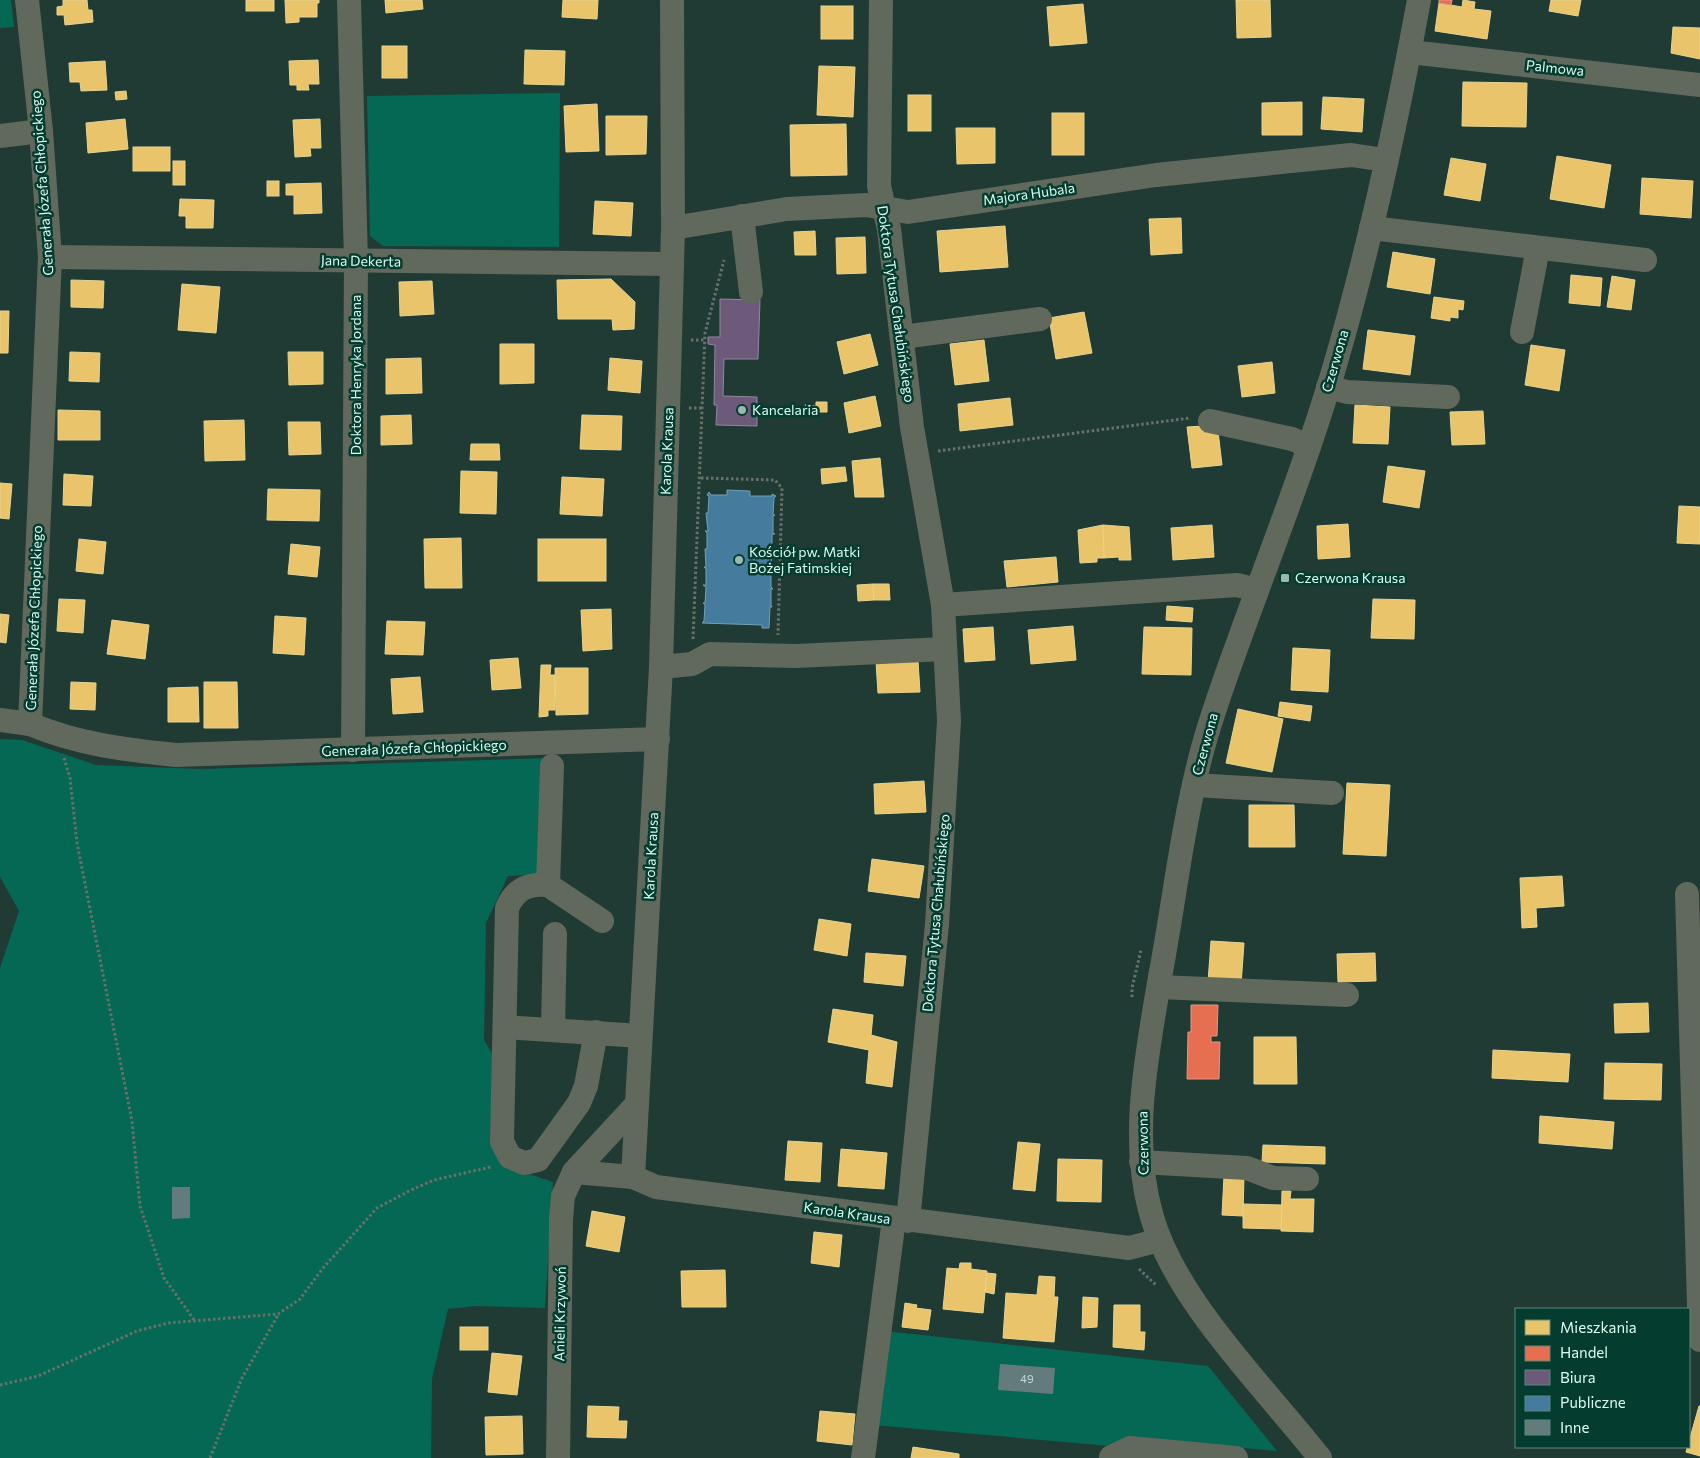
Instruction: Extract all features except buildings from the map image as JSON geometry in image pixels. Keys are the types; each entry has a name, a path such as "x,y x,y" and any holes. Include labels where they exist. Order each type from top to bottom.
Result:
{"street":[{"name":"Generała Józefa Chłopickiego","path":"27,0 41,131 50,257 30,724 58,736 116,749 176,755 658,739"},
{"name":"Doktora Henryka Jordana","path":"349,0 356,261 352,750"},
{"name":"Karola Krausa","path":"672,0 673,228 661,667 633,1177 656,1187 1129,1248 1160,1240"},
{"name":"Doktora Tytusa Chałubińskiego","path":"862,1458 901,1220 936,934 949,720 943,605 918,460 889,229 880,186 882,0"},
{"name":"Czerwona","path":"1315,1456 1192,1298 1160,1240 1147,1197 1142,1162 1144,1093 1159,986 1194,785 1215,708 1309,446 1328,387 1370,228 1410,52 1419,0"},
{"name":"Palmowa","path":"1410,52 1700,85"},
{"path":"0,136 41,131"},
{"name":"Majora Hubala","path":"673,228 787,209 866,205 908,212 1156,175 1351,155 1385,160"},
{"path":"742,216 751,292"},
{"path":"1370,228 1645,260"},
{"path":"1522,332 1538,248"},
{"name":"Jana Dekerta","path":"50,257 672,264"},
{"path":"902,337 1040,319"},
{"path":"1328,387 1347,392 1448,397"},
{"path":"1210,421 1292,439 1309,446"},
{"path":"943,605 1237,584 1257,590"},
{"path":"661,667 692,664 710,654 778,654 796,656 945,649"},
{"path":"0,720 30,724"},
{"path":"548,885 552,766"},
{"path":"1194,785 1332,793"},
{"path":"596,1032 586,1086 580,1103 538,1160 524,1163 510,1157 502,1142 507,908 512,897 520,889 530,885 548,885 602,921"},
{"path":"1687,894 1700,1340"},
{"path":"553,1030 555,934"},
{"path":"1159,986 1347,995"},
{"path":"505,1027 640,1036"},
{"name":"Anieli Krzywoń","path":"558,1458 561,1219 564,1196 574,1172 637,1104"},
{"path":"1142,1162 1247,1168 1273,1178 1307,1179"},
{"path":"574,1172 633,1177"},
{"path":"1112,1456 1130,1448 1236,1458"}],"path":[{"path":"692,664 701,478 705,333 724,258"},
{"path":"684,340 705,340"},
{"path":"918,460 929,452 1189,418 1210,421"},
{"path":"701,478 775,480 782,488 778,654"},
{"path":"58,736 70,778 77,843 132,1121 140,1206 164,1278 194,1321"},
{"path":"1132,1003 1132,988 1142,945"},
{"path":"210,1458 242,1378 278,1314 300,1299 324,1267 377,1208 434,1180 485,1169 510,1157"},
{"path":"1129,1248 1129,1260 1162,1290"},
{"path":"0,1385 38,1376 137,1331 168,1323 278,1314"}],"green space":[{"path":"0,0 11,0 14,27 0,28"},
{"path":"560,93 559,247 383,246 370,236 367,96"},
{"path":"0,739 22,740 96,765 201,769 548,758 545,874 508,876 486,923 484,1040 502,1070 508,1167 553,1182 545,1308 475,1306 448,1309 432,1379 431,1458 0,1458 0,968 19,911 0,877"},
{"path":"885,1331 1208,1366 1277,1451 1129,1438 1110,1446 873,1425"}],"place":[{"name":"Kancelaria","path":"742,410"},
{"name":"Kościół pw. Matki Bożej Fatimskiej","path":"739,560"},
{"name":"Czerwona Krausa","path":"1285,578"}]}
